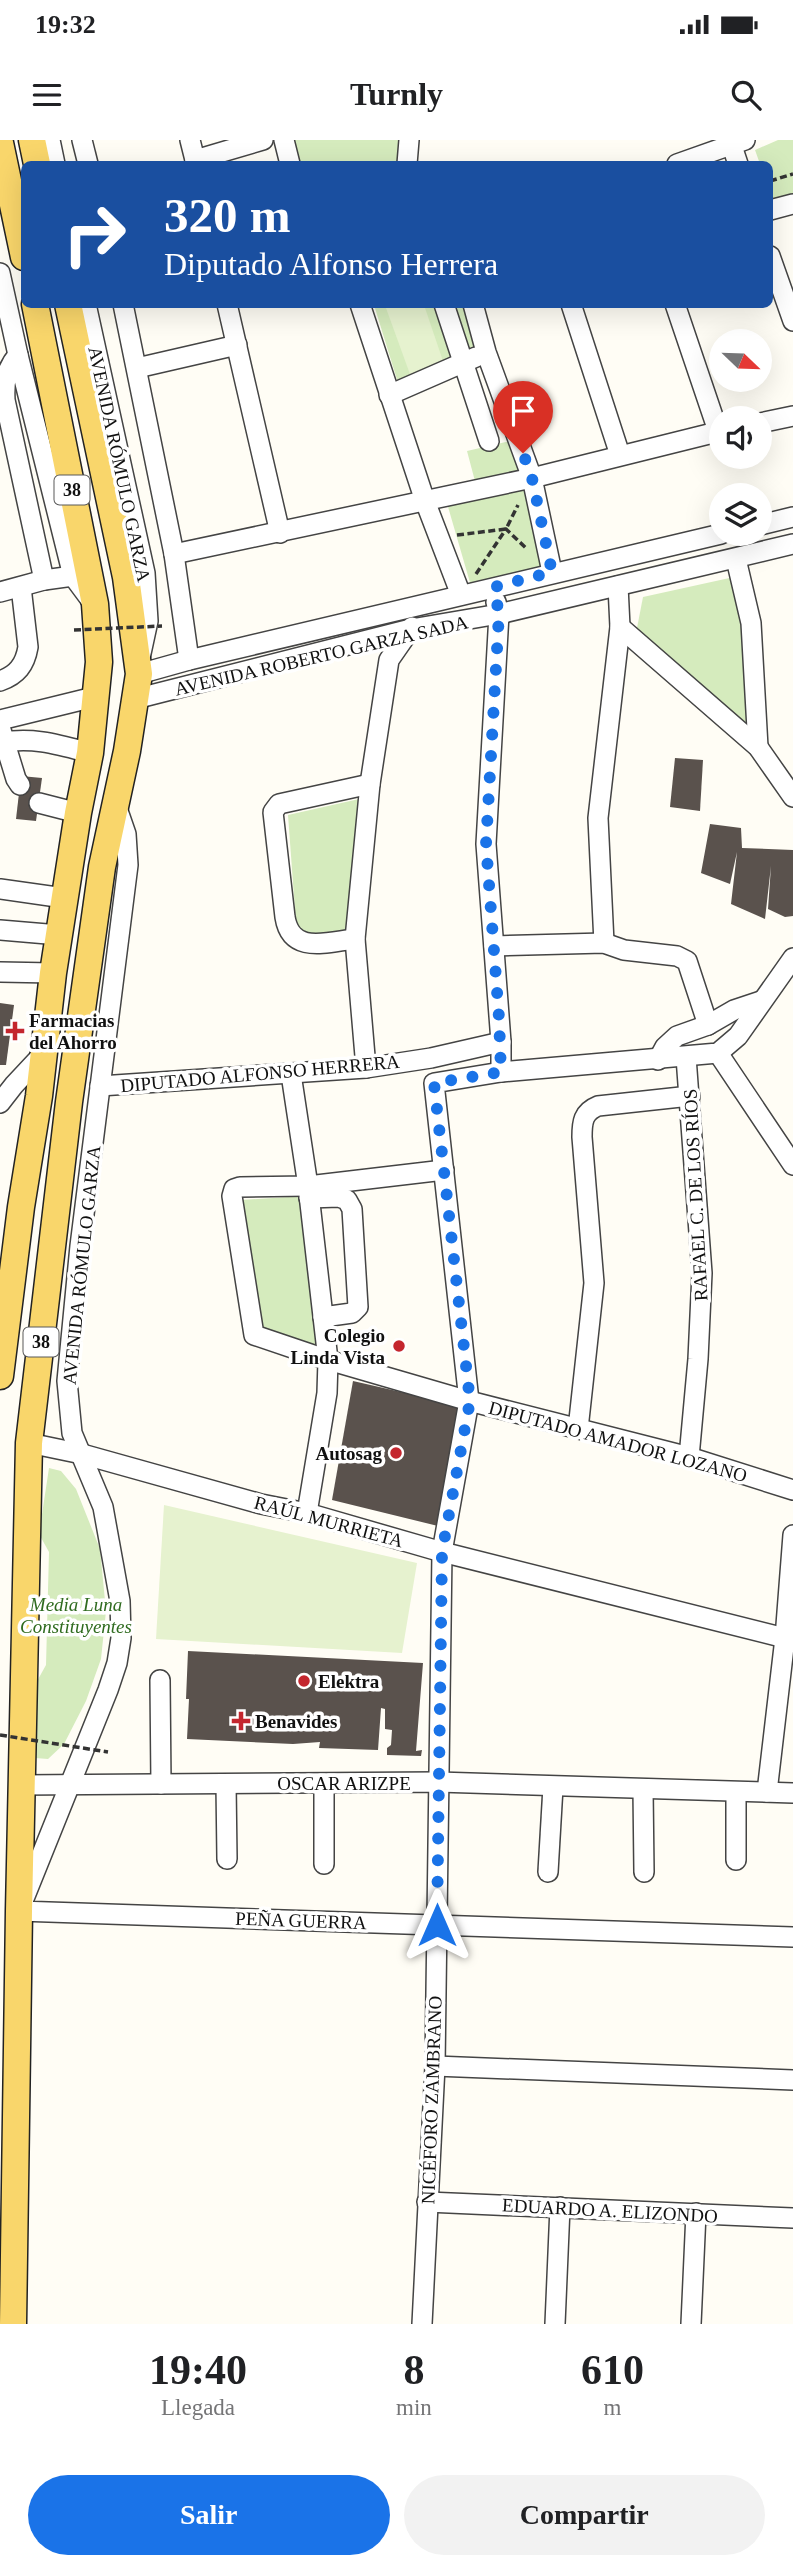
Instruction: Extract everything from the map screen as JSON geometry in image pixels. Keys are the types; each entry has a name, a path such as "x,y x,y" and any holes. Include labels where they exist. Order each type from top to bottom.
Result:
{"main road":[{"path":"32,140 36,161"},
{"path":"0,143 21,243"},
{"name":"38","path":"0,1376 53,973 90,753 99,662 95,604 36,308"},
{"name":"AVENIDA RÓMULO GARZA","path":"13,2324 29,1443 69,1102 102,866 116,804 137,679 126,577 69,308"}],"street":[{"path":"50,140 54,161"},
{"path":"82,140 87,161"},
{"path":"190,140 195,161"},
{"path":"198,161 264,140"},
{"path":"284,140 289,161"},
{"path":"407,161 409,140"},
{"path":"682,161 703,147 736,148"},
{"path":"773,209 793,204"},
{"path":"773,263 791,308"},
{"path":"0,273 73,576 95,604"},
{"name":"AVENIDA RÓMULO GARZA","path":"87,308 145,573 148,621 137,679"},
{"path":"124,308 174,554 189,660"},
{"path":"228,308 280,533"},
{"path":"361,308 425,501 461,595"},
{"path":"445,308 489,441"},
{"path":"474,308 486,352 532,478 552,572"},
{"path":"572,308 620,455"},
{"path":"676,308 711,406"},
{"path":"137,368 237,345"},
{"path":"389,395 486,352"},
{"path":"18,355 8,366 4,385 4,417 44,580"},
{"path":"772,420 793,416"},
{"path":"174,554 532,478 709,434"},
{"path":"772,522 793,517"},
{"name":"AVENIDA ROBERTO GARZA SADA","path":"137,679 189,660 709,537"},
{"name":"AVENIDA ROBERTO GARZA SADA","path":"137,679 499,614 793,544"},
{"path":"736,559 751,623 758,747"},
{"path":"0,592 44,580 73,576"},
{"path":"604,943 598,818 620,627 618,586"},
{"path":"0,681 18,671 27,656 21,587"},
{"path":"494,587 499,614 486,844 501,1072 718,1054 738,1036 793,958"},
{"path":"366,1069 355,939 370,784 389,660 411,629 423,604"},
{"path":"620,627 758,747 793,797"},
{"path":"1,732 94,697"},
{"path":"1,732 90,753"},
{"path":"1,732 20,785"},
{"path":"355,939 307,943 299,941 290,933 285,917 273,812 279,804 370,784"},
{"path":"39,803 78,813"},
{"name":"AVENIDA RÓMULO GARZA","path":"19,1911 108,1690 117,1663 121,1638 120,1601 103,1507 72,1433 67,1381 80,1246 128,865 125,834 116,804"},
{"path":"0,889 64,898"},
{"path":"0,930 59,935"},
{"path":"494,946 604,943 624,950 677,956 687,961 708,1025"},
{"path":"0,972 53,973"},
{"path":"658,1060 670,1040 677,1035 708,1025 734,1010 761,1001"},
{"name":"DIPUTADO ALFONSO HERRERA","path":"100,1086 366,1069 501,1042"},
{"path":"0,1103 7,1081 43,1054"},
{"path":"718,1054 793,1165"},
{"name":"RAFAEL C. DE LOS RÍOS","path":"687,1057 702,1273 699,1348 689,1457"},
{"name":"NICÉFORO ZAMBRANO","path":"422,2324 435,2066 442,1552 470,1401 434,1083 501,1072"},
{"path":"291,1074 309,1192 328,1360 327,1393 307,1513"},
{"path":"578,1429 594,1283 582,1137 585,1115 598,1107 690,1097"},
{"path":"309,1192 444,1170"},
{"name":"DIPUTADO AMADOR LOZANO","path":"309,1192 240,1187 234,1189 232,1196 254,1335 328,1360 470,1401 689,1457 793,1490"},
{"path":"309,1192 347,1200 352,1209 358,1307 352,1313 323,1317"},
{"name":"RAÚL MURRIETA","path":"29,1443 82,1454 261,1504 307,1513 442,1552 789,1639"},
{"path":"767,1792 789,1639 793,1535"},
{"path":"160,1680 161,1784"},
{"name":"OSCAR ARIZPE","path":"21,1785 438,1782 793,1793"},
{"path":"324,1783 324,1864"},
{"path":"226,1784 227,1859"},
{"path":"548,1872 553,1787"},
{"path":"643,1789 644,1872"},
{"path":"736,1792 736,1860"},
{"name":"PEÑA GUERRA","path":"19,1911 793,1937"},
{"path":"435,2066 793,2080"},
{"name":"EDUARDO A. ELIZONDO","path":"427,2202 793,2218"},
{"path":"555,2324 560,2207"},
{"path":"691,2324 696,2213"}],"path":[{"path":"773,180 793,174"},
{"path":"461,595 506,529 532,478"},
{"path":"439,537 506,529 552,572"},
{"path":"74,631 162,626"},
{"path":"0,1735 108,1752"}],"green space":[{"path":"292,140 404,140 402,161 296,161"},
{"path":"778,140 793,140 793,197 774,202 773,161 759,161 755,150"},
{"path":"375,308 469,308 482,350 399,386"},
{"path":"386,308 425,308 444,364 411,377"},
{"path":"514,440 547,566 471,586 444,493 476,485 467,451"},
{"path":"734,577 746,625 751,729 637,628 643,597"},
{"path":"368,797 349,931 297,937 288,815"},
{"path":"304,1196 323,1351 258,1336 241,1200"},
{"name":"Media Luna Constituyentes","path":"49,1468 61,1471 76,1489 100,1549 106,1611 101,1659 86,1701 64,1744 48,1759 35,1758 36,1683 46,1665 49,1552 39,1534"},
{"path":"164,1505 417,1563 402,1653 156,1639"}],"building":[{"path":"675,758 703,760 700,811 670,807"},
{"path":"21,776 42,778 36,821 16,819"},
{"path":"710,824 741,828 742,848 793,850 793,916 785,917 768,909 771,866 765,919 731,904 737,852 730,884 701,873"},
{"path":"0,1003 14,1005 6,1065 0,1065"},
{"name":"Autosag","path":"353,1381 462,1406 438,1526 332,1500"},
{"path":"188,1651 423,1663 416,1751 422,1750 421,1756 387,1755 392,1730 385,1729 385,1709 381,1708 378,1750 319,1748 320,1742 293,1744 187,1739"}],"place":[{"name":"Farmacias del Ahorro","path":"15,1031"},
{"name":"Colegio Linda Vista","path":"399,1346"},
{"name":"Autosag","path":"396,1453"},
{"name":"Elektra","path":"304,1681"},
{"name":"Benavides","path":"241,1721"}],"route":[{"path":"437,1925 442,1552 470,1401 434,1083 501,1072 486,844 499,614 494,587 552,572 532,478 523,453"}]}
